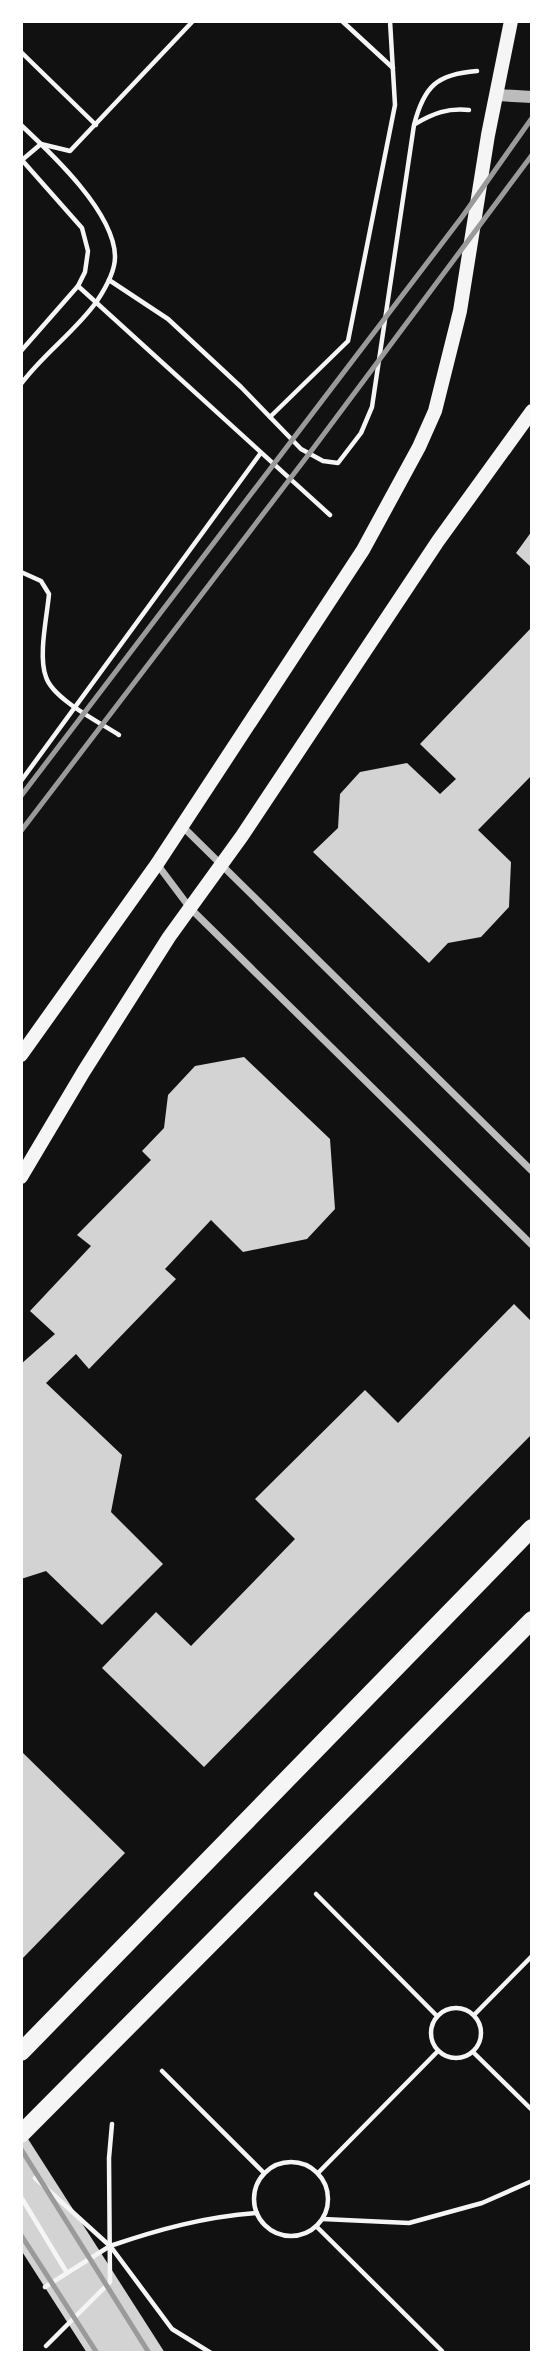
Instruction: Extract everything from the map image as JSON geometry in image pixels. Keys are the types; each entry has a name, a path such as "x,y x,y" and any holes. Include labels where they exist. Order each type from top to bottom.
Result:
{"main road":[{"path":"21,1055 157,864 363,550 419,447 435,411 454,336 488,135 511,21"},
{"path":"21,1177 84,1071 191,908 438,541 532,411"},
{"path":"21,2052 532,1528"},
{"path":"21,2134 532,1619"}],"street":[{"path":"497,95 532,97"},
{"path":"181,826 532,1171"},
{"path":"157,864 191,908 532,1245"}],"path":[{"path":"41,144 70,151 193,21"},
{"path":"342,21 393,68"},
{"path":"270,417 348,341 395,105 390,21"},
{"path":"21,52 96,125"},
{"path":"108,280 168,319 301,449 323,461 338,463 361,433 372,407 419,104 433,85 454,73"},
{"path":"414,125 433,113 450,108"},
{"path":"21,125 102,213 114,243 115,260 96,302 21,384"},
{"path":"21,351 78,286 85,272 88,251 82,228 22,160 41,144"},
{"path":"78,286 330,515"},
{"path":"21,781 260,454"},
{"path":"21,572 41,581 50,594 43,662 46,678 55,691 119,735"},
{"path":"316,1894 437,2016"},
{"path":"474,2015 532,1956"},
{"path":"451,2008 467,2010 474,2015 481,2030 481,2038 473,2052 466,2057 451,2059 438,2051 430,2037 437,2016 451,2008"},
{"path":"318,2173 438,2051"},
{"path":"473,2052 532,2110"},
{"path":"162,2071 264,2173"},
{"path":"46,2346 110,2282 109,2158 112,2124"},
{"path":"297,2162 318,2173 325,2183 328,2207 317,2227 296,2236 284,2236 263,2224 254,2203 255,2192 264,2173 274,2166 297,2162"},
{"path":"35,2178 110,2246 172,2329 211,2353"},
{"path":"323,2219 409,2223 482,2203 532,2181"},
{"path":"21,2197 67,2273"},
{"path":"45,2287 110,2246 155,2230 217,2216 257,2213"},
{"path":"317,2227 442,2351"}],"building":[{"path":"532,531 532,568 516,553"},
{"path":"532,627 532,775 478,830 511,862 509,907 481,937 448,943 429,963 313,852 338,828 340,794 360,772 407,763 440,794 456,779 420,744"},
{"path":"244,1057 330,1139 335,1209 307,1239 243,1252 211,1220 165,1269 176,1279 89,1369 76,1354 46,1383 122,1455 111,1512 163,1564 102,1625 46,1571 21,1579 21,1364 55,1334 30,1311 91,1246 77,1235 151,1160 142,1151 164,1128 168,1095 195,1066"},
{"path":"514,1304 532,1322 532,1434 204,1767 102,1668 156,1612 191,1646 295,1539 255,1499 365,1390 398,1423"},
{"path":"21,1751 125,1853 21,1960"},
{"path":"21,2128 165,2353 87,2353 21,2250"}],"railway":[{"path":"21,796 462,217 532,118"},
{"path":"21,831 312,450 532,155"},
{"path":"21,2149 149,2353"},
{"path":"21,2235 97,2353"}]}
